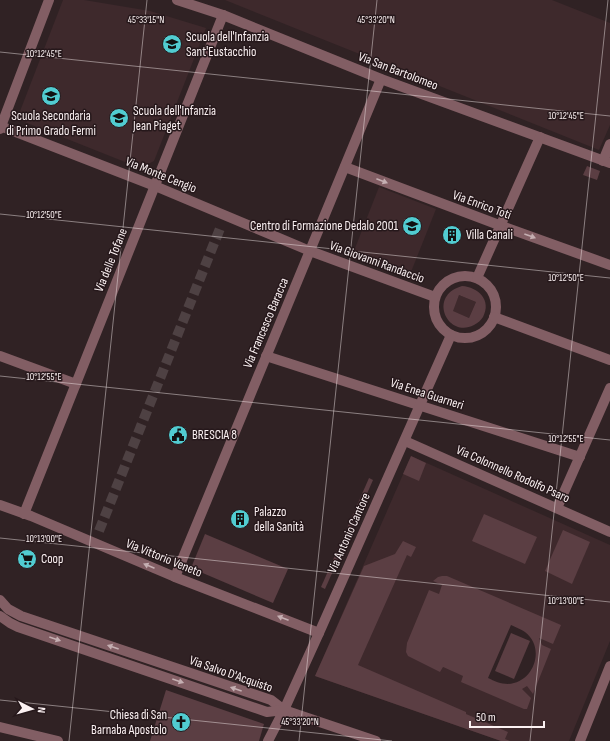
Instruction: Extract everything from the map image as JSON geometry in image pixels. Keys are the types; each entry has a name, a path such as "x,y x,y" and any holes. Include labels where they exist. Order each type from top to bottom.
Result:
{"street":[{"path":"0,127 49,0"},
{"name":"Via San Bartolomeo","path":"177,0 223,16 381,79 607,162"},
{"name":"Via delle Tofane","path":"24,514 223,16"},
{"name":"Via Francesco Baracca","path":"175,577 381,79"},
{"name":"Via Monte Cengio","path":"0,127 155,186 310,251"},
{"path":"477,278 499,225 540,137"},
{"path":"607,162 610,144"},
{"name":"Via Enrico Toti","path":"345,167 610,265"},
{"name":"Via Giovanni Randaccio","path":"310,251 435,297"},
{"path":"465,276 477,278 485,283 491,290 495,304 494,317 489,326 481,333 472,337 461,338 451,335 442,327 435,316 435,297 440,288 453,278 465,276"},
{"path":"494,317 610,360"},
{"name":"Via Antonio Cantore","path":"268,741 284,710 319,633 451,335"},
{"path":"0,356 76,384"},
{"name":"Via Enea Guarneri","path":"266,356 580,457"},
{"path":"557,508 610,388"},
{"name":"Via Colonnello Rodolfo Psaro","path":"404,441 610,532"},
{"name":"Via Vittorio Veneto","path":"0,505 175,577 319,633"},
{"name":"Via Salvo D'Acquisto","path":"0,600 8,609 21,616 271,700 284,710"},
{"name":"Via Salvo D'Acquisto","path":"0,616 10,623 18,626 267,712 284,710"},
{"path":"580,741 610,666"},
{"path":"284,710 376,741"},
{"path":"0,727 53,740"}],"shaded area":[{"path":"63,0 84,0 150,11 206,28 154,161 140,168 17,119"},
{"path":"225,0 552,0 610,23 610,125 599,150"},
{"path":"587,166 600,171 597,180 583,175"},
{"path":"379,187 436,209 409,277 352,256"},
{"path":"462,286 478,292 485,300 486,305 483,317 474,325 465,328 456,326 445,314 445,298 451,291","holes":["459,295 476,302 469,318 453,311"]},
{"path":"459,295 476,302 469,318 452,311"},
{"path":"411,456 610,545 610,641 569,741 501,741 315,676","holes":["443,585 539,638 543,649 524,687 511,691 525,703 441,666"]},
{"path":"411,456 426,463 419,481 403,474"},
{"path":"369,478 373,480 351,530 347,528"},
{"path":"484,514 537,537 525,564 472,541"},
{"path":"563,530 590,542 572,584 545,571"},
{"path":"345,533 349,535 325,589 321,587"},
{"path":"205,534 288,569 273,603 191,568"},
{"path":"403,541 416,547 411,557 407,555 358,665 508,732 505,739 510,741 501,741 315,676 364,566 395,554"},
{"path":"447,576 561,625 553,644 539,638 542,645 551,649 533,694 527,686 522,689 531,698 527,709 461,682 463,676 443,667 440,672 408,656 406,652 407,643 429,590 439,594 442,585 433,581 438,577","holes":["511,625 525,632 531,639 535,647 536,655 534,664 525,678 508,684 488,678"]},
{"path":"511,633 530,641 514,679 495,671"},
{"path":"166,690 264,724 259,741 150,741"}],"tunnel":[{"path":"99,531 221,226"}],"place":[{"name":"Scuola dell'Infanzia Sant'Eustacchio","path":"172,44"},
{"name":"Scuola Secondaria di Primo Grado Fermi","path":"51,96"},
{"name":"Scuola dell'Infanzia Jean Piaget","path":"119,118"},
{"name":"Centro di Formazione Dedalo 2001","path":"412,226"},
{"name":"Villa Canali","path":"452,235"},
{"name":"BRESCIA 8","path":"178,435"},
{"name":"Palazzo della Sanità","path":"240,519"},
{"name":"Coop","path":"27,559"},
{"name":"Chiesa di San Barnaba Apostolo","path":"181,722"}]}
